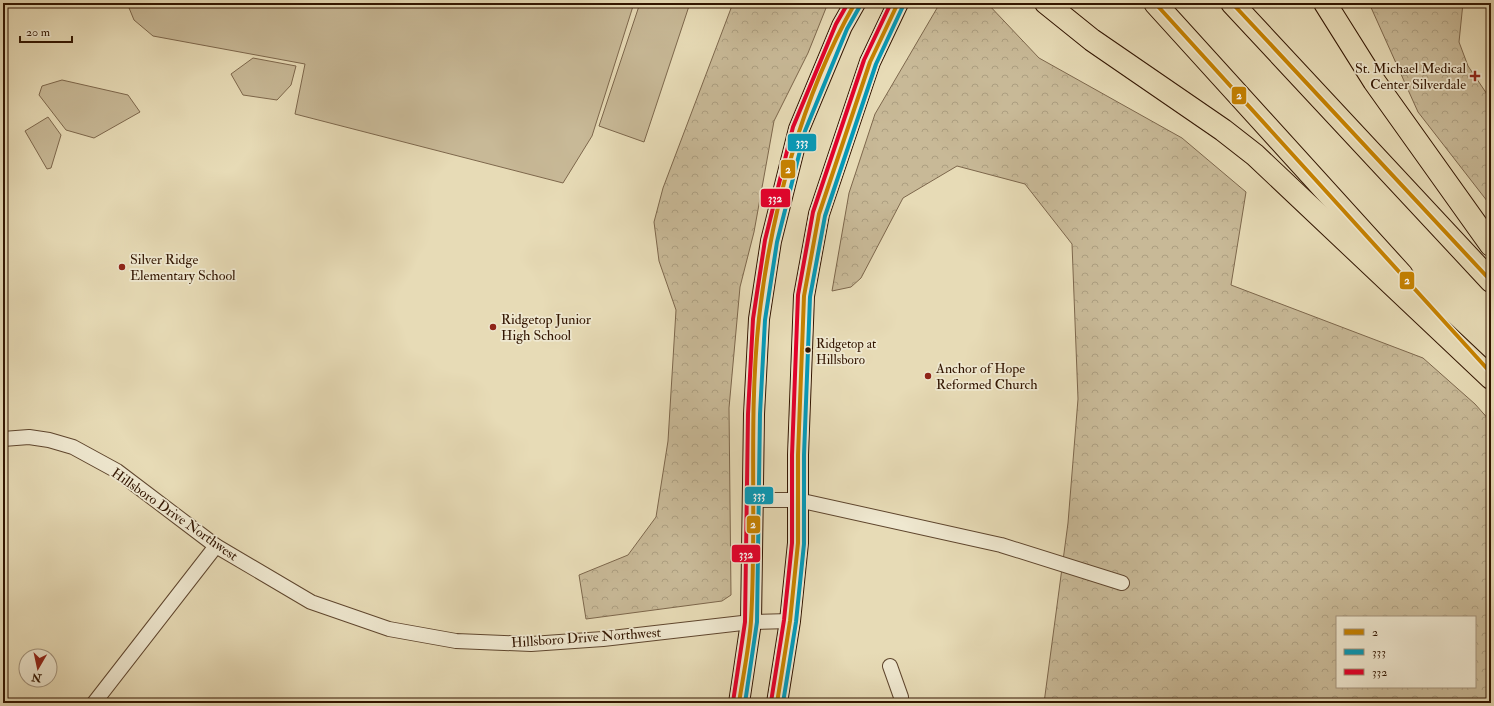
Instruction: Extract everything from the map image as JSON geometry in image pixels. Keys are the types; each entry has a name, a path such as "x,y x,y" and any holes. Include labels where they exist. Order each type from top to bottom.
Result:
{"highway":[{"path":"1046,3 1092,40 1224,130 1255,155 1491,378"},
{"path":"1155,3 1491,374"},
{"path":"1232,3 1491,281"},
{"path":"1325,3 1374,81 1491,245"}],"main road":[{"path":"739,703 752,622 754,414 759,319 771,241 798,129 842,26 855,3"},
{"path":"777,703 790,621 798,543 804,296 819,214 870,62 898,3"}],"street":[{"name":"Hillsboro Drive Northwest","path":"3,439 29,437 49,440 73,447 117,472 216,546 311,602 389,629 456,641 531,644 603,639 752,622 790,621"},
{"path":"753,500 798,500 1001,545 1122,583"},
{"path":"94,703 216,546"},
{"path":"890,666 901,697 901,703"}],"green space":[{"path":"127,3 634,3 592,136 563,183 295,114 305,64 153,36 134,20"},
{"path":"640,3 690,3 644,142 599,126"},
{"path":"733,3 828,3 808,53 774,121 754,232 740,287 729,408 731,595 722,601 586,619 579,575 628,555 656,517 668,441 676,310 659,261 654,222 663,188"},
{"path":"940,3 987,3 1039,58 1182,138 1246,192 1231,285 1423,358 1475,404 1491,422 1491,703 1044,703 1068,523 1078,399 1072,244 1025,184 957,166 903,198 861,278 851,287 832,291 849,193 875,114"},
{"path":"1369,3 1463,3 1459,42 1468,66 1491,100 1491,206 1418,112"},
{"path":"253,58 296,66 291,85 277,100 243,95 231,74"},
{"path":"62,80 128,95 140,112 94,138 66,130 39,95 42,86"},
{"path":"48,117 61,135 51,168 47,169 25,131"}],"transit line":[{"name":"332","path":"733,702 745,622 748,414 753,319 765,240 793,127 836,24 848,3"},
{"name":"2","path":"739,703 751,621 753,583 754,394 759,318 764,278 781,196 804,116 836,39 855,3"},
{"name":"332","path":"771,702 784,620 792,543 792,455 798,295 813,212 864,60 891,3"},
{"name":"2","path":"777,703 790,621 798,543 798,455 804,296 819,214 870,62 898,3"},
{"name":"2","path":"1155,3 1491,373"},
{"name":"2","path":"1232,3 1491,281"},
{"name":"333","path":"745,703 757,622 760,414 765,320 777,242 805,131 847,29 860,6"},
{"name":"333","path":"783,703 796,622 804,544 804,455 810,297 825,216 876,64 903,6"}],"place":[{"name":"St. Michael Medical Center Silverdale","path":"1475,76"},
{"name":"Silver Ridge Elementary School","path":"122,267"},
{"name":"Ridgetop Junior High School","path":"493,327"},
{"name":"Ridgetop at Hillsboro","path":"808,350"},
{"name":"Anchor of Hope Reformed Church","path":"928,376"}]}
